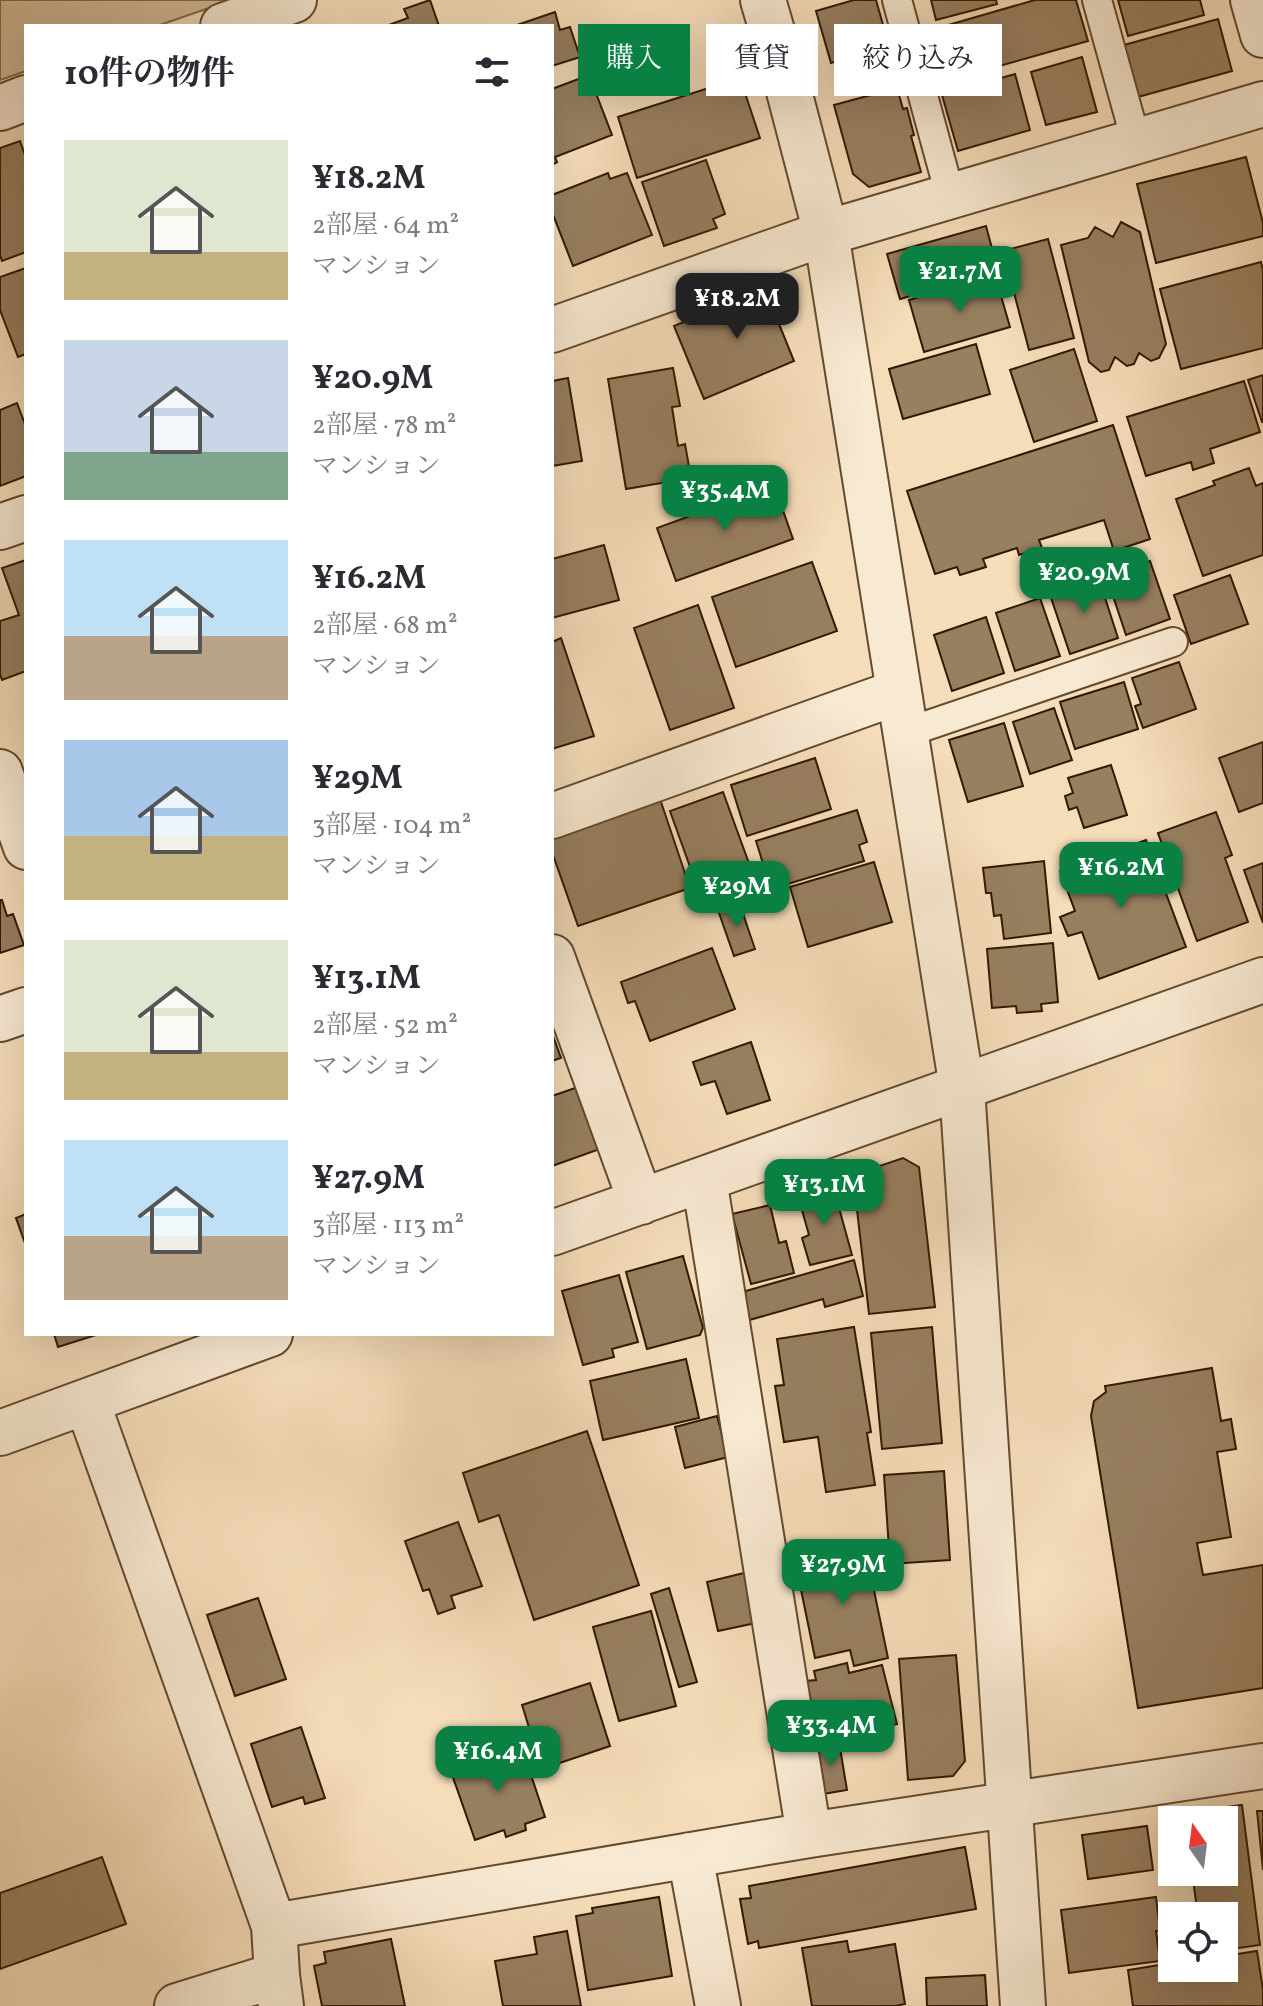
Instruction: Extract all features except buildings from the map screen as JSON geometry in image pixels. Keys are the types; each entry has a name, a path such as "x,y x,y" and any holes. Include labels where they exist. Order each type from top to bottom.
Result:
{"street":[{"path":"228,24 294,0"},
{"path":"763,0 826,233 962,1088 1023,2006"},
{"path":"1253,0 1263,35"},
{"path":"0,108 24,99"},
{"path":"554,329 826,233 1263,104"},
{"path":"0,527 24,519"},
{"path":"554,815 902,712"},
{"path":"0,772 24,841"},
{"path":"554,963 641,1202"},
{"path":"554,1232 1263,980"},
{"path":"0,1019 24,1011"},
{"path":"704,1179 809,1835"},
{"path":"0,1433 87,1402 195,1347 258,1336"},
{"path":"87,1402 274,1926 279,1990 177,2006"},
{"path":"274,1926 809,1835 1263,1766"},
{"path":"690,1855 718,2006"}],"lane":[{"path":"897,0 950,195"},
{"path":"1097,0 1136,141"},
{"path":"902,712 1173,642"}],"shaded area":[{"path":"0,0 232,0 163,24 24,24 24,72 0,80"}]}
